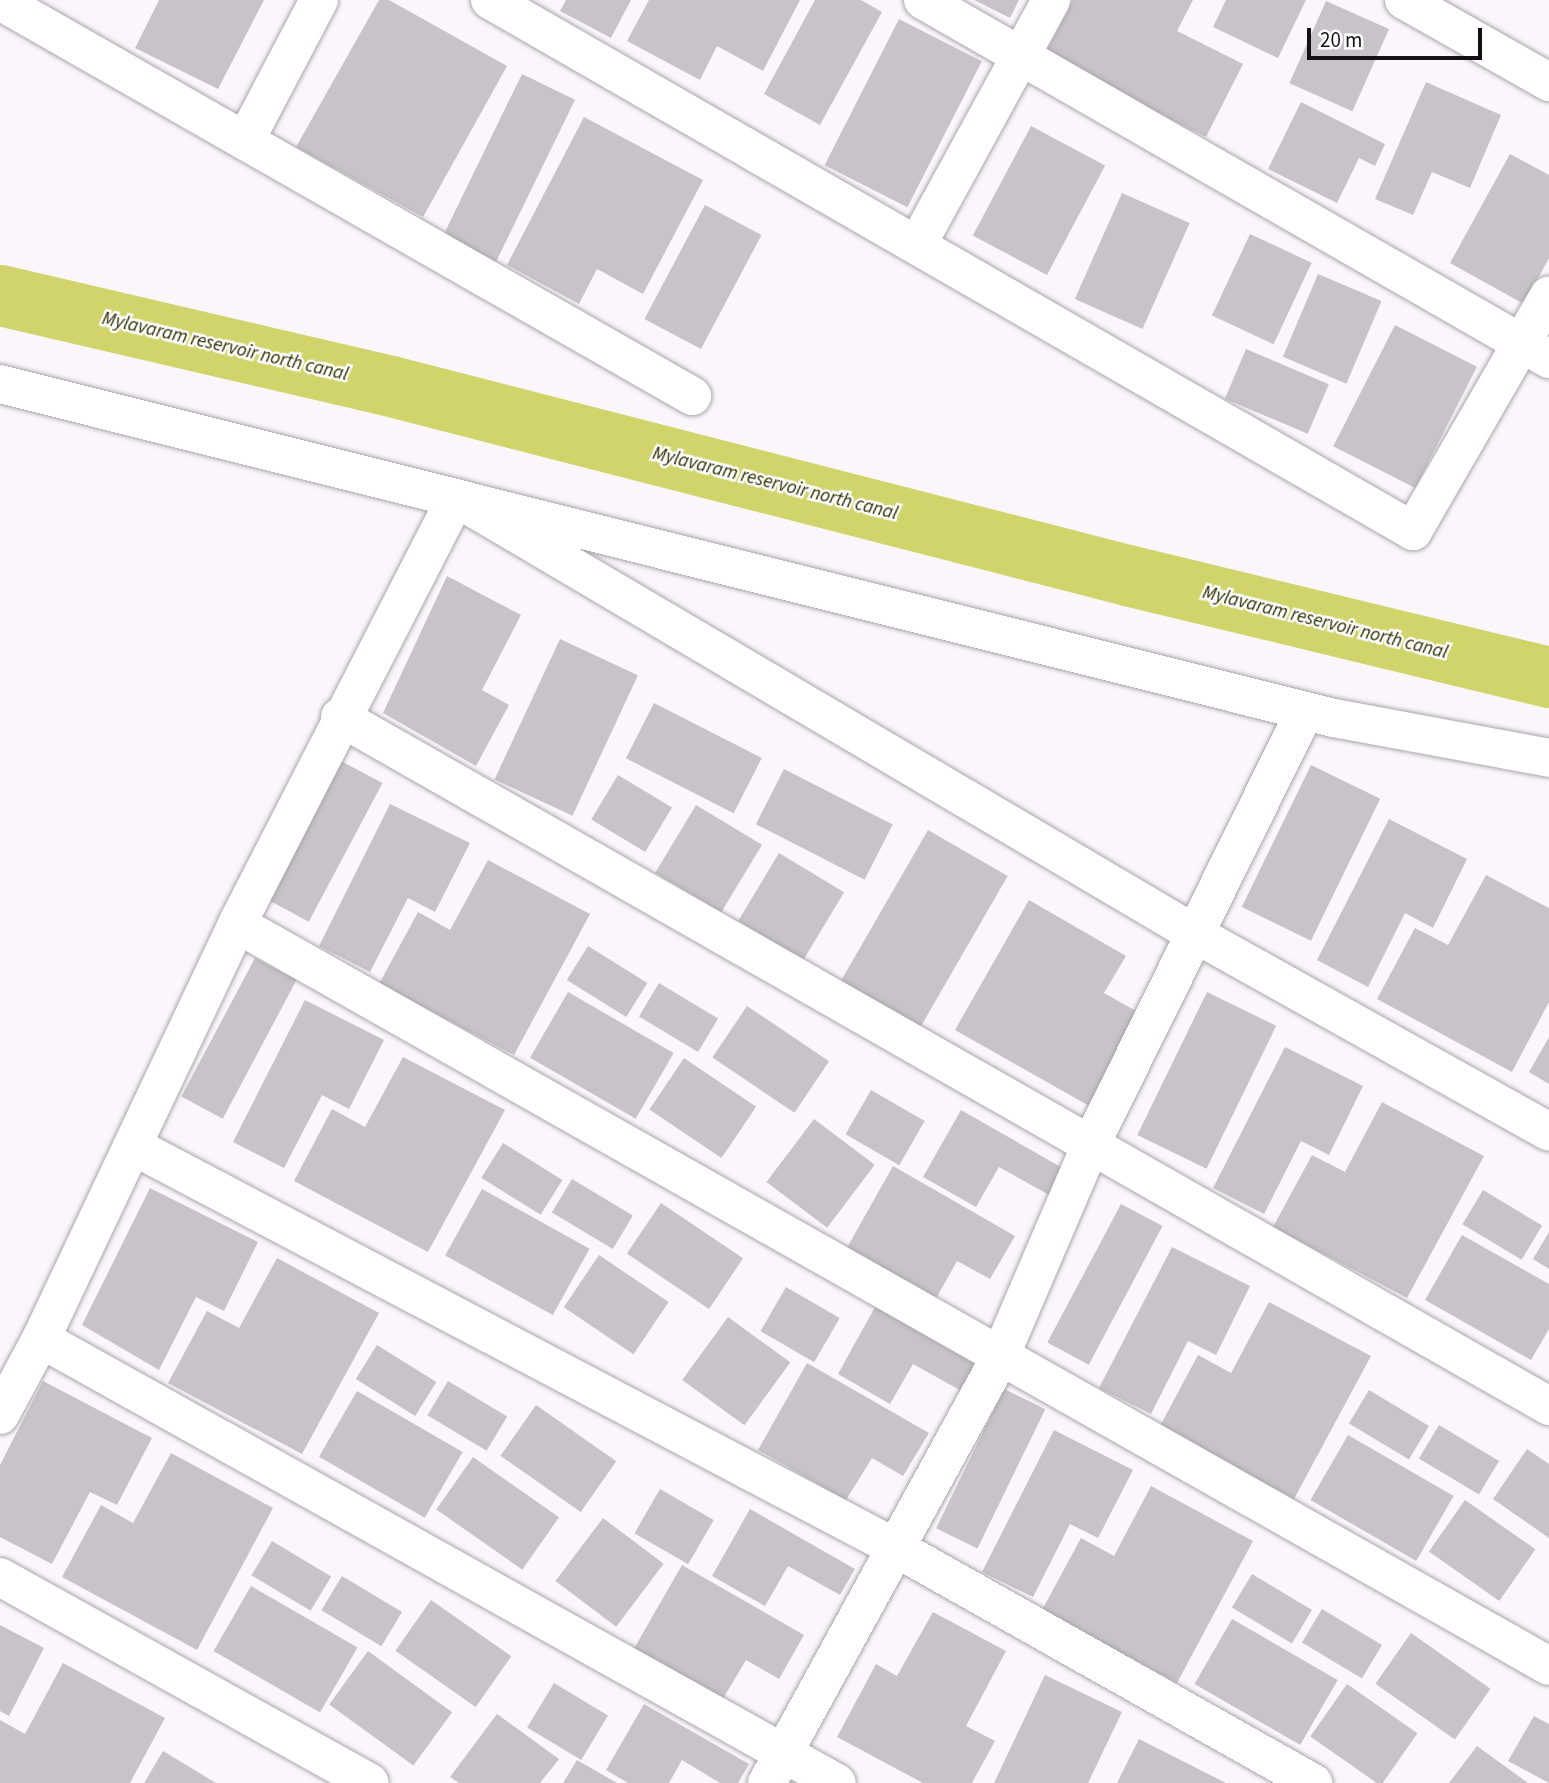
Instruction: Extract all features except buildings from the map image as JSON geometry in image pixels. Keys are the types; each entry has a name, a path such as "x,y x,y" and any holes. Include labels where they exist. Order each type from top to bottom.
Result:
{"street":[{"path":"245,141 319,0"},
{"path":"491,0 1413,531 1535,351 1549,295"},
{"path":"923,0 1535,351"},
{"path":"917,245 1051,0"},
{"path":"1404,0 1549,82"},
{"path":"0,1 692,396"},
{"path":"0,384 1305,712 1549,758"},
{"path":"0,1415 41,1339 237,924 340,717 456,498"},
{"path":"456,498 1197,935 1549,1132"},
{"path":"775,1768 999,1359 1091,1144 1197,935 1305,712"},
{"path":"340,717 1549,1406"},
{"path":"237,924 999,1359 1549,1666"},
{"path":"133,1146 896,1548 1313,1783"},
{"path":"41,1339 775,1768 836,1783"},
{"path":"0,1577 370,1783"}],"waterway":[{"name":"Mylavaram reservoir north canal","path":"0,295 391,386 1127,575 1549,677"}]}
